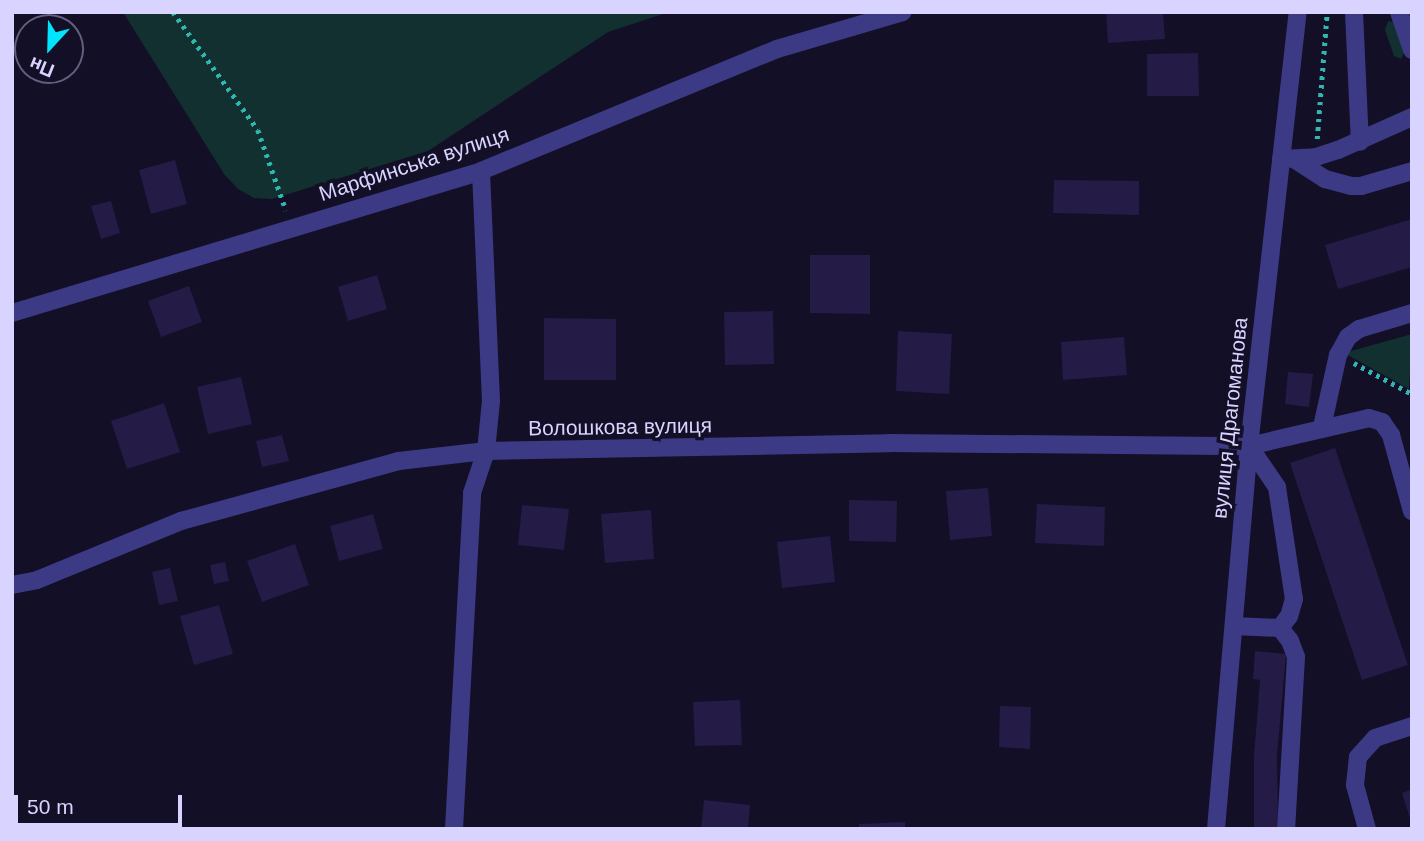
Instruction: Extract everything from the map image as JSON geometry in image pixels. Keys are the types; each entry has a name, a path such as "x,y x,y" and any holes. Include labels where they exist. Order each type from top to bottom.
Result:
{"street":[{"name":"Марфинська вулиця","path":"12,313 481,171 777,49 903,12"},
{"name":"вулиця Драгоманова","path":"1216,829 1249,446 1287,159 1298,12"},
{"path":"1353,12 1360,142"},
{"path":"1399,12 1412,50"},
{"path":"1287,159 1316,157 1360,142 1412,117"},
{"path":"1287,159 1325,179 1351,186 1361,186 1412,171"},
{"path":"454,829 472,493 486,451 491,401 481,171"},
{"path":"1322,427 1338,355 1344,341 1355,331 1412,313"},
{"name":"Волошкова вулиця","path":"12,585 37,580 194,518 399,461 486,451 889,443 1249,446 1363,418 1382,422 1391,435 1412,511"},
{"path":"1249,446 1277,487 1294,599 1289,616 1280,628"},
{"path":"1234,626 1280,628 1290,641 1296,657 1286,829"},
{"path":"1367,829 1355,785 1358,757 1375,738 1412,726"}],"path":[{"path":"173,12 258,130 292,228"},
{"path":"1316,157 1327,12"},
{"path":"1338,355 1411,393"}],"green space":[{"path":"123,12 669,12 608,32 428,151 272,199 254,198 238,189 224,174"},
{"path":"1388,21 1394,22 1404,53 1401,59 1394,56 1385,30"},
{"path":"1412,334 1409,389 1344,353"}],"building":[{"path":"1106,12 1163,12 1165,39 1108,43"},
{"path":"1198,53 1199,96 1147,96 1147,54"},
{"path":"175,160 187,204 151,214 139,170"},
{"path":"1054,180 1139,181 1139,215 1053,213"},
{"path":"111,201 120,233 101,239 91,206"},
{"path":"1412,219 1412,267 1338,289 1325,245"},
{"path":"810,255 870,255 870,314 810,313"},
{"path":"377,275 387,309 348,321 338,287"},
{"path":"189,286 202,322 161,337 148,301"},
{"path":"773,311 774,364 725,365 724,312"},
{"path":"544,318 616,319 616,380 544,380"},
{"path":"898,331 952,334 949,394 896,391"},
{"path":"1124,337 1127,375 1063,380 1061,342"},
{"path":"1288,372 1313,374 1309,407 1285,404"},
{"path":"241,377 252,424 208,434 197,387"},
{"path":"164,403 180,452 127,469 111,421"},
{"path":"282,435 289,461 262,467 256,441"},
{"path":"1335,448 1408,665 1362,680 1290,463"},
{"path":"988,488 992,536 950,540 946,491"},
{"path":"849,500 897,501 896,542 849,541"},
{"path":"1037,504 1105,507 1104,546 1035,543"},
{"path":"522,505 569,509 564,550 518,545"},
{"path":"651,510 654,559 605,563 601,514"},
{"path":"373,514 383,549 339,561 330,526"},
{"path":"830,536 835,582 782,588 777,542"},
{"path":"295,544 309,585 262,602 247,561"},
{"path":"225,562 229,581 214,584 210,565"},
{"path":"170,568 178,601 159,605 152,572"},
{"path":"219,605 233,654 194,665 180,616"},
{"path":"1255,651 1286,654 1277,756 1278,829 1254,829 1254,756 1260,680 1253,679"},
{"path":"740,700 742,745 695,746 693,702"},
{"path":"1000,706 1031,707 1030,749 999,747"},
{"path":"1412,789 1412,822 1411,822 1402,793"},
{"path":"704,800 750,805 748,829 701,829"},
{"path":"905,822 905,829 859,829 859,824"}]}
